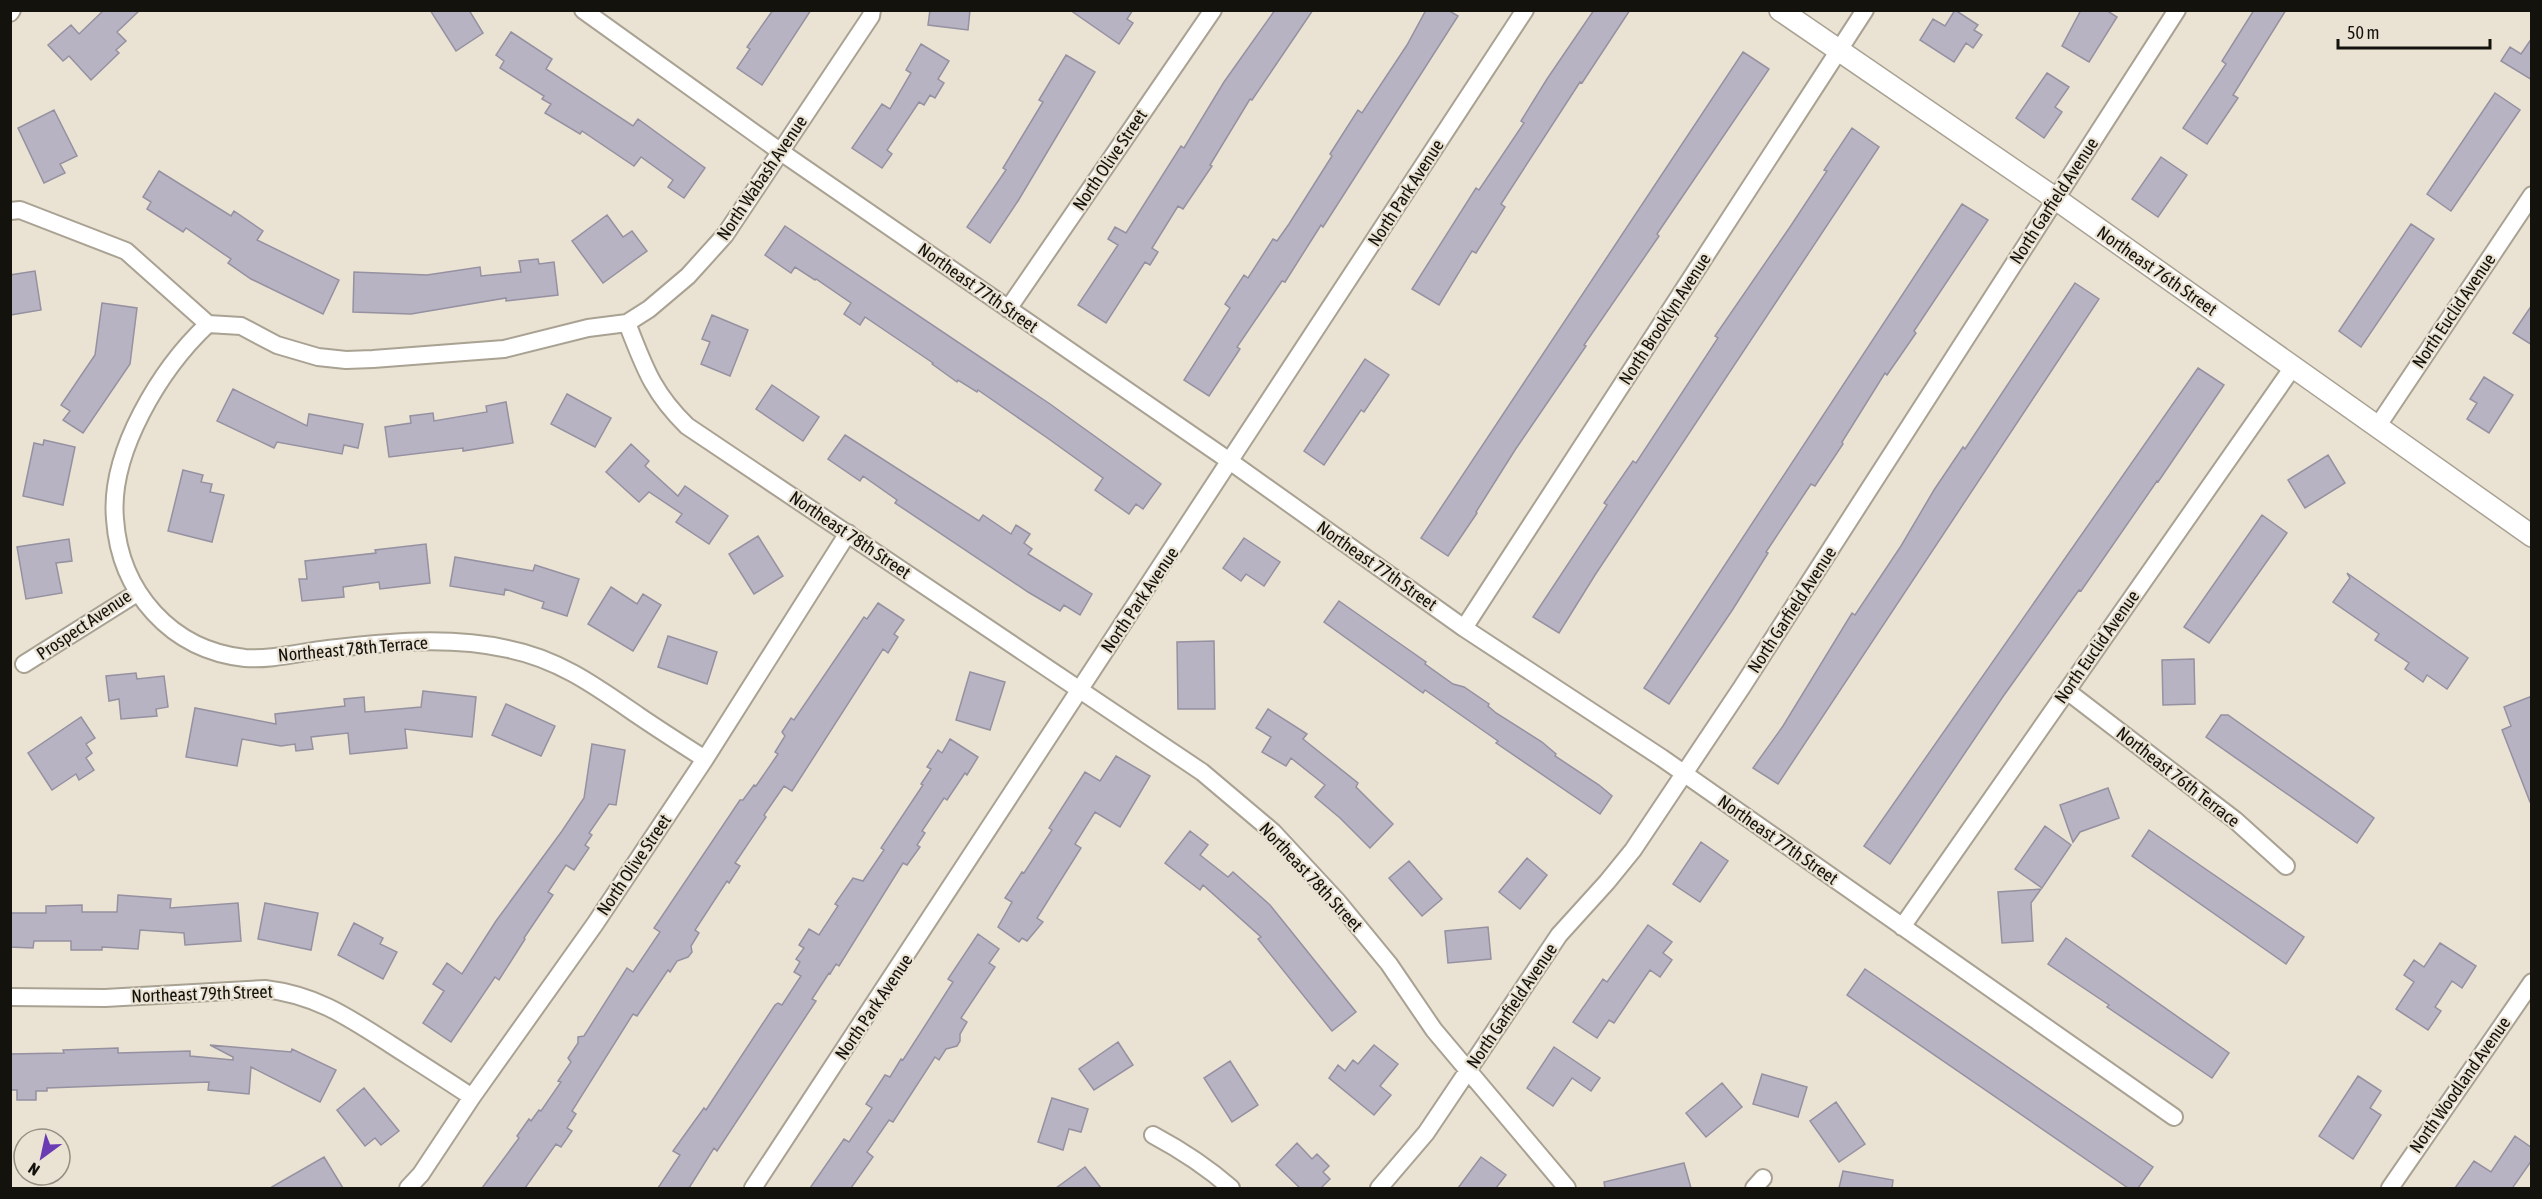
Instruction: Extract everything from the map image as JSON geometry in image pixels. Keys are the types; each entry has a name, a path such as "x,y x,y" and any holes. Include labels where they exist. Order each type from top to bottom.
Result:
{"street":[{"name":"Northeast 77th Street","path":"584,10 781,152 1231,462 1464,628 1684,774 2174,1117"},
{"name":"North Wabash Avenue","path":"627,323 649,309 688,276 725,235 871,16 872,10"},
{"name":"North Olive Street","path":"1008,309 1213,10"},
{"name":"North Park Avenue","path":"753,1188 1231,462 1525,10"},
{"name":"Northeast 76th Street","path":"1780,10 2055,199 2532,536"},
{"name":"North Brooklyn Avenue","path":"1464,628 1865,10"},
{"name":"North Garfield Avenue","path":"1379,1188 1426,1133 1559,935 1633,850 1742,687 2177,10"},
{"name":"North Euclid Avenue","path":"2377,427 2532,195"},
{"path":"10,211 20,210 126,251 208,324 242,326 290,350 318,357 346,360 504,349 588,328 627,323"},
{"name":"Northeast 78th Street","path":"627,323 651,383 667,406 687,426 1202,772 1273,832 1338,902 1389,964 1434,1030 1567,1188"},
{"name":"Prospect Avenue","path":"24,664 137,593 122,559 116,529 113,501 119,473 145,409 165,374 190,340 208,324"},
{"name":"North Euclid Avenue","path":"1902,927 2293,367"},
{"name":"North Olive Street","path":"408,1188 421,1174 472,1097 595,924 705,759 848,533"},
{"name":"Northeast 78th Terrace","path":"137,593 182,638 214,652 243,657 258,658 427,640 508,649 536,657 578,674 705,759"},
{"name":"Northeast 76th Terrace","path":"2067,691 2235,820 2286,866"},
{"name":"North Woodland Avenue","path":"2390,1188 2532,982"},
{"name":"Northeast 79th Street","path":"10,997 105,998 265,989 279,991 309,998 338,1011 472,1097"},
{"path":"1152,1136 1177,1148 1231,1188"}],"building":[{"path":"104,10 140,10 117,32 126,41 116,50 119,53 91,80 69,56 63,61 48,45 71,25 79,34"},
{"path":"430,10 469,10 483,33 456,51"},
{"path":"773,10 811,10 762,85 737,68 750,49 747,47"},
{"path":"930,10 970,10 968,30 928,25"},
{"path":"1070,10 1133,10 1127,19 1133,23 1119,44"},
{"path":"1275,10 1313,10 1252,100 1250,99 1210,165 1212,166 1183,209 1178,206 1152,248 1158,252 1150,265 1145,262 1106,323 1078,305 1118,245 1108,239 1115,227 1126,233 1181,146 1184,148 1224,82"},
{"path":"1426,10 1448,10 1458,16 1323,227 1321,225 1285,282 1282,281 1237,347 1240,349 1209,396 1184,380 1230,308 1225,304 1244,275 1248,278 1273,239 1277,241 1289,224 1358,110 1362,113 1407,45"},
{"path":"1594,10 1630,10 1501,204 1505,207 1476,253 1472,251 1439,305 1412,289 1476,188 1479,190 1524,123 1521,121 1547,79"},
{"path":"1955,10 1978,25 1974,30 1982,35 1973,48 1966,43 1954,62 1920,40 1933,19 1945,26"},
{"path":"2081,10 2106,10 2117,17 2089,62 2062,46"},
{"path":"2254,10 2286,10 2233,95 2238,98 2207,144 2183,128 2226,64 2222,61"},
{"path":"511,32 552,59 546,69 633,126 638,119 705,168 684,198 668,187 673,180 641,157 634,166 582,131 580,134 545,113 551,104 542,99 544,96 500,68 504,61 496,55"},
{"path":"2532,38 2532,80 2501,61 2510,47 2521,54"},
{"path":"921,44 949,61 938,79 944,83 935,98 930,95 924,105 919,102 887,150 892,154 882,168 852,148 882,104 890,109 911,73 906,70"},
{"path":"1743,52 1769,69 1657,234 1659,236 1584,345 1586,346 1515,450 1448,556 1421,538"},
{"path":"1066,55 1095,72 1018,201 990,243 967,227 1006,170 1003,168 1043,102 1039,100"},
{"path":"2047,73 2069,87 2055,107 2062,112 2044,138 2016,118"},
{"path":"2495,93 2520,110 2451,211 2427,194"},
{"path":"54,110 77,156 60,164 65,173 44,183 18,128"},
{"path":"1852,128 1879,147 1595,575 1559,633 1533,617 1607,505 1604,503 1633,461 1636,463 1718,338 1715,336 1827,171 1824,170"},
{"path":"2161,157 2187,175 2158,217 2132,199"},
{"path":"159,171 231,216 234,211 263,231 257,240 339,280 323,314 251,279 228,263 231,259 186,228 183,232 147,209 151,202 143,197"},
{"path":"1962,204 1988,220 1914,331 1916,333 1887,375 1885,373 1815,486 1811,484 1766,552 1768,553 1733,609 1669,704 1644,688"},
{"path":"607,215 623,237 632,231 647,251 603,283 572,241"},
{"path":"2411,224 2434,239 2361,347 2339,331"},
{"path":"785,226 1050,404 1161,484 1143,509 1136,504 1129,514 1095,490 1103,478 1046,437 978,390 977,392 958,380 957,382 865,317 860,325 844,314 851,303 816,279 795,267 791,273 765,255"},
{"path":"538,259 539,264 554,262 558,295 506,301 506,298 411,314 353,312 354,272 427,275 480,267 481,276 521,272 519,261"},
{"path":"35,271 41,310 10,315 10,275"},
{"path":"2075,283 2099,299 1778,784 1753,768 1783,726 1852,613 1855,615 1901,546 1934,490 1963,447 1965,449"},
{"path":"102,303 137,308 130,364 83,433 63,420 70,411 61,405 95,355"},
{"path":"2532,305 2532,345 2513,333"},
{"path":"712,315 748,330 730,376 701,364 710,342 702,339"},
{"path":"1365,359 1389,375 1364,412 1361,410 1324,465 1304,451"},
{"path":"2198,368 2224,385 2081,591 2079,590 2002,698 1890,864 1864,846"},
{"path":"2484,377 2513,395 2489,433 2467,419 2477,403 2470,399"},
{"path":"772,385 819,417 803,441 756,409"},
{"path":"233,389 307,426 309,414 363,424 358,448 344,445 342,454 277,442 274,448 217,421"},
{"path":"567,394 611,418 595,447 551,424"},
{"path":"506,402 513,443 463,451 463,448 389,457 385,427 411,423 410,416 433,413 434,421 487,412 486,406"},
{"path":"845,435 979,521 983,515 1011,534 1016,525 1030,534 1024,543 1032,549 1028,554 1092,594 1080,615 1064,605 1060,611 1028,592 895,503 897,500 863,476 860,481 828,459"},
{"path":"44,440 75,447 63,505 23,496 34,443 43,445"},
{"path":"631,444 649,461 645,466 678,496 685,486 728,516 709,544 676,522 682,514 649,492 639,502 606,472"},
{"path":"2328,455 2345,483 2305,508 2288,480"},
{"path":"183,470 203,475 201,482 212,484 210,492 224,495 212,542 168,531"},
{"path":"2262,515 2287,533 2209,643 2184,627"},
{"path":"758,536 783,576 754,594 729,554"},
{"path":"1244,538 1280,562 1264,586 1246,574 1241,581 1223,568"},
{"path":"69,539 72,561 56,563 62,593 26,599 17,547"},
{"path":"426,544 430,583 380,589 379,582 343,587 344,597 302,601 299,579 307,579 305,561 376,553 375,550"},
{"path":"455,557 533,571 535,565 579,579 567,616 542,608 544,602 505,589 504,595 450,586"},
{"path":"2347,573 2468,658 2447,689 2427,675 2423,682 2405,669 2409,663 2375,640 2379,634 2333,602 2350,578"},
{"path":"611,587 637,604 643,594 661,605 633,651 588,624"},
{"path":"1339,601 1426,662 1425,664 1453,684 1464,687 1489,704 1488,706 1496,713 1542,742 1556,754 1555,756 1599,785 1612,796 1600,814 1496,743 1498,741 1425,690 1423,693 1324,622"},
{"path":"878,603 904,620 894,634 898,637 888,653 883,649 792,791 784,786 764,815 766,817 735,863 740,866 729,883 727,881 695,930 699,933 691,946 692,952 688,957 677,961 670,972 668,970 637,1016 633,1014 572,1111 576,1114 567,1128 572,1131 561,1147 556,1144 525,1188 482,1188 519,1138 517,1136 529,1119 531,1121 539,1110 541,1111 561,1082 558,1081 571,1062 568,1058 578,1043 578,1037 584,1036 627,968 633,972 660,932 654,928 740,800 743,800 754,785 756,786 778,754 775,752 785,736 782,732 791,718 794,720 864,617 867,619"},
{"path":"668,636 717,652 707,684 658,667"},
{"path":"1214,641 1215,709 1178,709 1177,642"},
{"path":"2194,659 2195,704 2163,705 2162,660"},
{"path":"970,672 1005,682 990,730 956,720"},
{"path":"136,673 137,679 164,676 168,707 156,709 157,716 121,719 119,699 109,701 106,676"},
{"path":"423,691 476,697 472,737 405,729 407,748 350,754 348,733 311,737 313,749 296,751 295,744 281,746 242,739 237,766 186,757 195,708 276,724 275,714 345,706 344,699 364,697 365,712 421,707"},
{"path":"2532,696 2532,802 2530,802 2502,730 2511,726 2504,707"},
{"path":"506,704 555,726 541,756 492,735"},
{"path":"1268,709 1307,734 1303,739 1358,783 1356,787 1393,824 1370,848 1315,797 1325,785 1291,758 1286,766 1262,752 1271,737 1256,728"},
{"path":"2221,715 2228,715 2374,818 2357,843 2206,737"},
{"path":"81,717 95,738 86,744 92,753 86,758 94,770 79,780 76,774 52,790 28,753"},
{"path":"950,739 978,757 967,775 965,773 947,800 944,798 922,831 925,833 917,845 920,847 907,865 903,863 839,966 836,964 829,973 812,999 816,1001 717,1151 714,1148 689,1188 658,1188 680,1155 673,1151 704,1108 706,1110 775,1005 778,1003 782,1005 801,976 794,972 800,962 796,959 804,948 799,945 809,929 819,935 838,906 835,904 853,878 863,881 884,850 881,848 923,785 921,784 931,769 927,767 938,750 942,753"},
{"path":"592,744 625,750 616,805 609,804 589,833 592,835 585,845 589,848 574,870 566,865 548,892 553,895 499,980 495,977 451,1042 423,1023 444,991 433,984 447,963 462,974 496,921 584,798"},
{"path":"1116,756 1150,776 1120,827 1095,812 1075,844 1081,848 1037,918 1043,922 1027,941 1022,938 1019,942 998,927 1012,902 1005,898 1052,830 1049,828 1085,772 1100,781"},
{"path":"2108,788 2119,818 2080,832 2073,842 2060,805"},
{"path":"2045,826 2071,845 2042,888 2015,869"},
{"path":"2149,830 2304,937 2286,964 2132,856"},
{"path":"1190,831 1208,845 1200,855 1228,877 1233,872 1270,905 1356,1012 1332,1031 1258,939 1261,937 1203,885 1200,890 1165,863"},
{"path":"1701,842 1728,861 1700,902 1673,884"},
{"path":"1527,858 1547,875 1520,909 1499,892"},
{"path":"1409,861 1442,899 1422,916 1389,878"},
{"path":"2041,889 2031,903 2033,941 2002,943 1998,892"},
{"path":"118,895 171,899 170,908 238,903 241,941 185,945 184,933 140,930 138,949 102,947 102,950 71,950 71,941 34,941 33,948 10,947 10,913 46,913 46,906 82,905 82,912 117,912"},
{"path":"265,903 318,913 311,950 258,939"},
{"path":"354,923 383,938 380,944 397,952 383,979 338,955"},
{"path":"1648,925 1672,942 1663,953 1672,960 1660,977 1650,970 1614,1023 1609,1020 1597,1038 1573,1022 1603,979 1607,982"},
{"path":"1488,927 1491,959 1448,963 1445,931"},
{"path":"978,934 999,949 989,963 995,967 961,1018 967,1022 960,1034 957,1046 946,1049 939,1060 935,1057 893,1122 889,1120 867,1152 873,1157 851,1188 810,1188 844,1139 849,1142 872,1108 866,1104 885,1075 890,1077 901,1059 903,1060 953,982 948,979"},
{"path":"2066,938 2229,1053 2212,1078 2048,964"},
{"path":"2440,943 2476,966 2462,988 2452,981 2435,1007 2441,1011 2428,1030 2396,1009 2414,982 2404,975 2414,960 2424,967"},
{"path":"1865,969 2153,1167 2138,1188 2128,1188 1847,995"},
{"path":"1118,1042 1133,1065 1094,1090 1079,1069"},
{"path":"210,1045 291,1052 292,1049 336,1070 320,1102 251,1067 249,1094 208,1090 209,1082 47,1088 47,1091 36,1091 36,1100 17,1100 17,1090 10,1090 10,1054 64,1053 63,1050 118,1048 118,1053 190,1051 190,1056 233,1060 233,1057"},
{"path":"1374,1045 1398,1064 1380,1086 1391,1095 1374,1115 1329,1078 1338,1065 1345,1071 1353,1060 1358,1064"},
{"path":"1554,1047 1600,1078 1591,1091 1572,1078 1553,1106 1527,1088"},
{"path":"1230,1061 1258,1105 1232,1122 1204,1078"},
{"path":"1762,1074 1807,1087 1798,1117 1753,1104"},
{"path":"2358,1076 2381,1091 2370,1108 2381,1115 2353,1159 2319,1136"},
{"path":"1722,1083 1742,1107 1706,1137 1686,1113"},
{"path":"364,1088 399,1131 381,1145 375,1138 365,1146 337,1110"},
{"path":"1052,1098 1088,1109 1081,1132 1069,1129 1063,1150 1038,1142"},
{"path":"1836,1102 1865,1144 1839,1162 1810,1121"},
{"path":"2515,1136 2532,1148 2532,1160 2513,1187 2516,1188 2455,1188 2474,1161 2491,1172"},
{"path":"1297,1143 1312,1159 1317,1154 1329,1166 1323,1172 1330,1179 1321,1188 1300,1188 1276,1165"},
{"path":"324,1157 343,1188 270,1188"},
{"path":"1481,1157 1506,1175 1496,1188 1458,1188"},
{"path":"1684,1163 1691,1188 1605,1188 1604,1182"},
{"path":"1085,1167 1101,1188 1056,1188"},
{"path":"1843,1171 1893,1180 1892,1188 1839,1188"}]}
